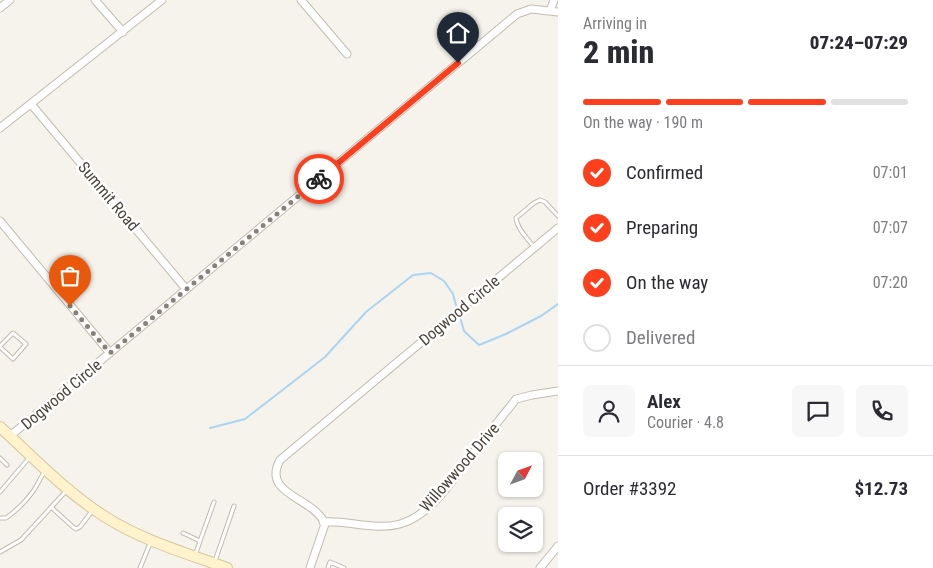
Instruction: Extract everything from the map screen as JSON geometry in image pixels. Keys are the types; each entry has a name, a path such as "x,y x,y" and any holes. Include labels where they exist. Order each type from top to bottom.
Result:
{"main road":[{"path":"4,433 68,490 108,519 151,540 227,568"}],"street":[{"path":"0,8 10,0"},
{"path":"95,0 123,32"},
{"path":"0,128 162,0"},
{"path":"301,0 347,54"},
{"path":"554,0 554,12"},
{"name":"Dogwood Circle","path":"4,433 110,353 517,14 531,9 554,12"},
{"name":"Summit Road","path":"31,104 186,289"},
{"path":"0,221 110,353"},
{"name":"Dogwood Circle","path":"323,522 318,512 289,495 282,488 276,476 276,467 280,460 558,228"},
{"name":"Willowwood Drive","path":"323,522 335,521 384,526 399,524 412,519 435,500 516,399 558,391"},
{"path":"310,568 324,524 323,522"},
{"path":"540,568 558,546"}],"lane":[{"path":"535,248 516,222 516,218 540,200 545,202 558,216"},
{"path":"13,333 26,344 13,359 0,347 13,333"},
{"path":"0,492 31,456"},
{"path":"0,458 7,465"},
{"path":"0,518 12,515 35,488 38,480 47,470"},
{"path":"0,552 21,540 68,490"},
{"path":"195,556 214,502"},
{"path":"214,564 234,506"},
{"path":"51,508 76,529 80,527 93,509"},
{"path":"183,533 200,541"},
{"path":"140,568 151,540"},
{"path":"328,568 330,562 344,568"}],"waterway":[{"path":"210,428 245,419 325,357 366,312 413,275 431,273 444,281 453,294 457,309"},
{"path":"459,313 464,331 479,345 541,316 558,304"}],"way so far":[{"path":"70,306 110,353 319,179"}],"route":[{"path":"319,179 458,63"}]}
